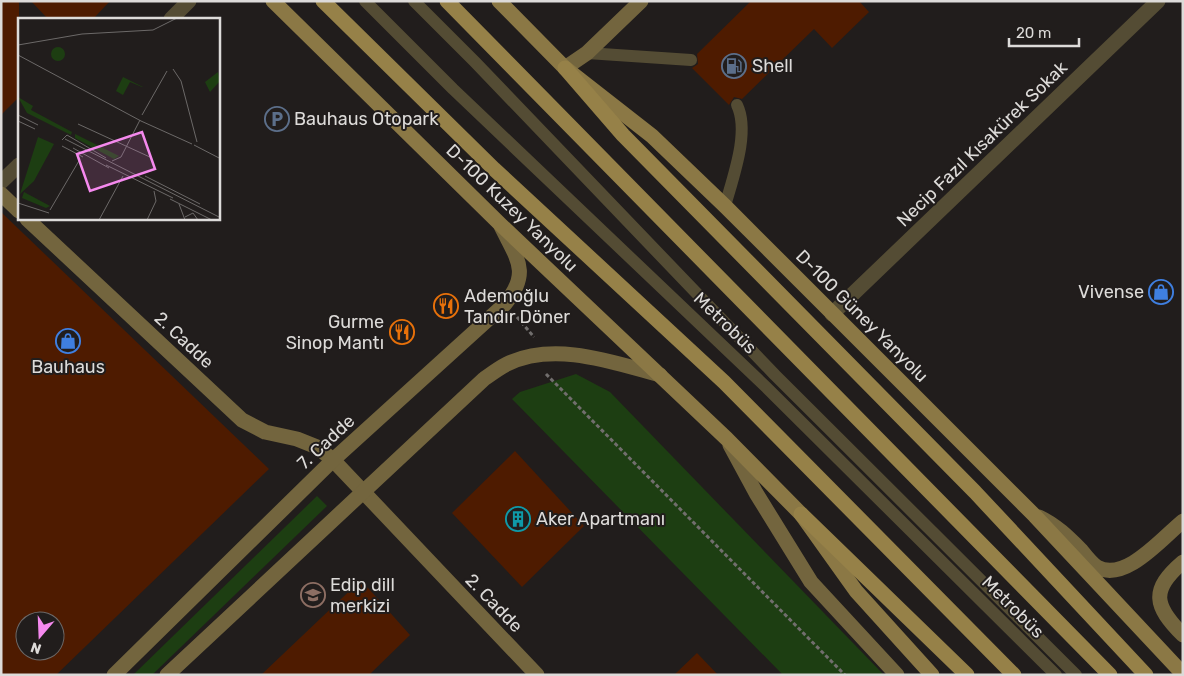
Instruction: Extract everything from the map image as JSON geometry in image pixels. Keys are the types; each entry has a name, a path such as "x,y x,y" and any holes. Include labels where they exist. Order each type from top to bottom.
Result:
{"highway":[{"path":"322,1 494,169 724,382 1014,675"},
{"path":"448,1 1110,675"},
{"path":"565,68 623,135 975,492 1146,675"},
{"path":"801,514 967,675"}],"main road":[{"name":"D-100 Kuzey Yanyolu","path":"273,1 501,225 727,439 801,514"},
{"name":"D-100 Güney Yanyolu","path":"499,1 565,68 652,136 725,206 1035,516 1183,674"},
{"path":"565,68 587,54 641,1"},
{"path":"1,194 18,210"},
{"name":"2. Cadde","path":"28,220 242,420 265,432 297,438 317,448 333,460 362,493 537,675"},
{"name":"7. Cadde","path":"114,675 333,460 516,292 521,278 519,262 501,225"},
{"path":"167,675 484,379 507,364 542,354 564,354 607,361 660,375"},
{"path":"727,439 756,493 811,582 897,675"},
{"path":"801,514 856,592 932,675"},
{"path":"1035,516 1050,522 1097,567 1114,572 1131,566 1183,522"},
{"path":"1183,562 1166,577 1160,593 1161,608 1183,635"}],"street":[{"path":"172,18 189,1"},
{"name":"Necip Fazıl Kısakürek Sokak","path":"832,314 1158,1"},
{"path":"1,182 18,167"}],"lane":[{"name":"Metrobüs","path":"365,1 460,96 774,394 1056,675"},
{"name":"Metrobüs","path":"414,1 475,62 775,375 1076,675"},
{"path":"587,54 691,60"},
{"path":"725,206 735,170 741,136 742,116 737,105"}],"path":[{"path":"505,304 533,336 542,354 546,374 845,675"}],"green space":[{"path":"576,374 610,392 884,675 783,675 512,399 520,392"},
{"path":"317,496 327,506 152,675 133,675"}],"building":[{"path":"1,1 19,1 18,98 1,115"},
{"path":"31,1 110,1 94,18 47,18"},
{"path":"751,1 859,1 869,12 832,48 814,29 742,99 734,97 729,105 692,68 698,64 697,54"},
{"name":"Bauhaus","path":"1,212 269,469 56,675 1,675"},
{"name":"Aker Apartmanı","path":"515,451 584,526 522,587 452,513"},
{"path":"361,580 410,635 369,675 261,675"},
{"path":"697,653 718,675 674,675"}],"place":[{"name":"Shell","path":"734,66"},
{"name":"Bauhaus Otopark","path":"277,119"},
{"name":"Vivense","path":"1161,292"},
{"name":"Ademoğlu Tandır Döner","path":"446,306"},
{"name":"Gurme Sinop Mantı","path":"402,332"},
{"name":"Bauhaus","path":"68,341"},
{"name":"Aker Apartmanı","path":"518,519"},
{"name":"Edip dill merkizi","path":"313,595"}]}
